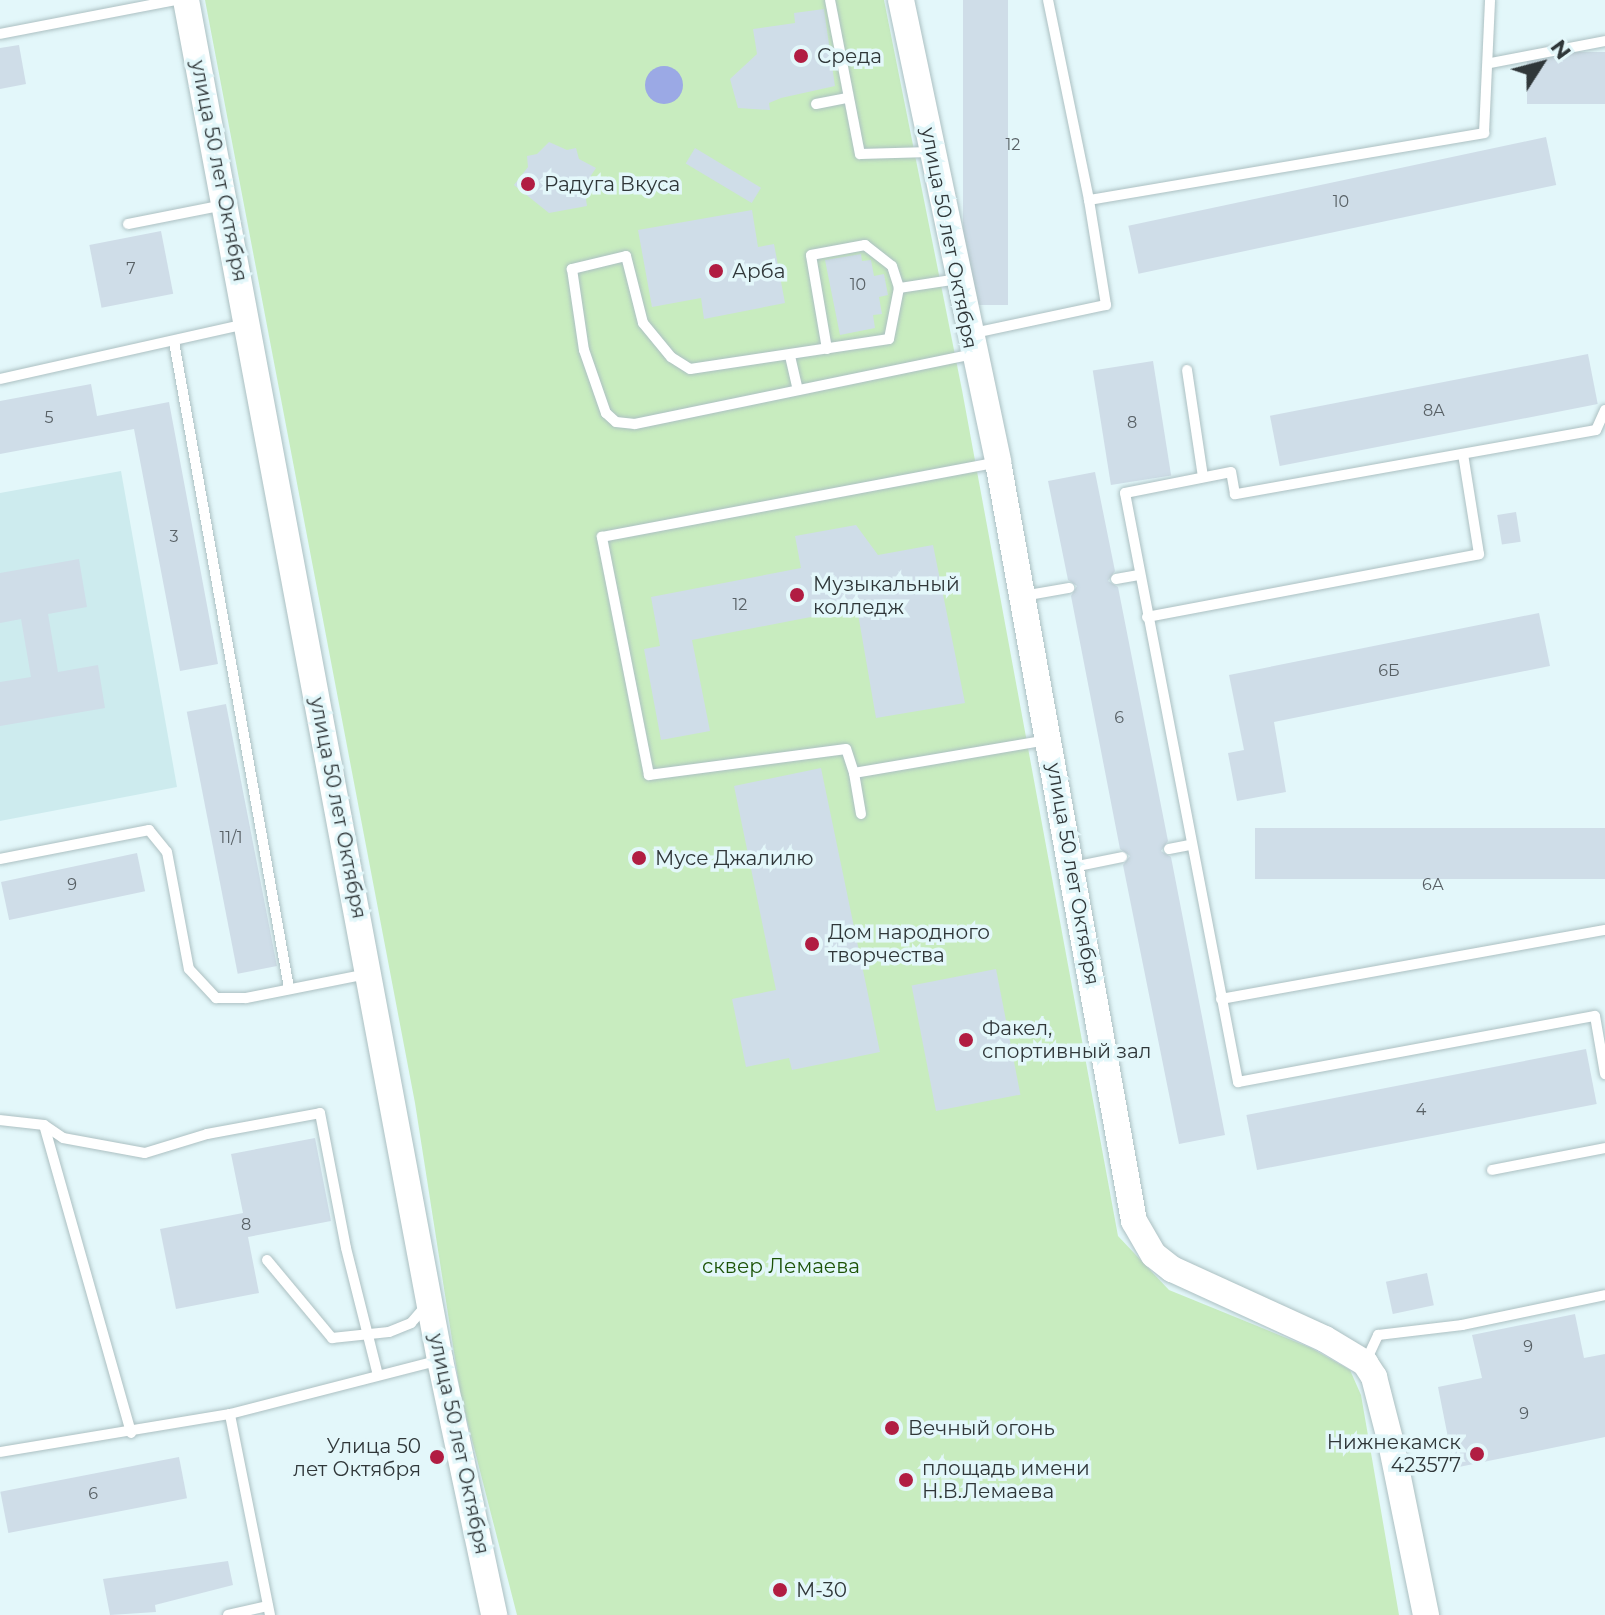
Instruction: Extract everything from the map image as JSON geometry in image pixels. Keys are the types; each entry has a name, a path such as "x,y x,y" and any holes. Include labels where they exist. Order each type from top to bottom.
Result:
{"street":[{"name":"улица 50 лет Октября","path":"186,0 440,1360 494,1615"},
{"name":"улица 50 лет Октября","path":"901,0 998,462 1073,867 1128,1199 1144,1241 1172,1269 1202,1286 1325,1339 1365,1363"},
{"path":"1365,1363 1391,1443 1426,1615"}],"lane":[{"path":"0,34 176,0"},
{"path":"830,0 860,154 932,152"},
{"path":"827,349 811,255 865,245 892,266 899,288 889,339 790,356 690,369 671,357 643,323 626,256 572,269 584,350 606,413 616,422 635,424 971,344 1106,305 1089,200 1048,0"},
{"path":"1089,200 1484,133 1491,63 1490,0"},
{"path":"1491,63 1605,41"},
{"path":"816,104 847,98"},
{"path":"128,224 226,204"},
{"path":"899,288 958,279"},
{"path":"0,379 248,323"},
{"path":"174,342 289,988"},
{"path":"790,356 797,387"},
{"path":"1187,370 1203,477"},
{"path":"1605,410 1596,430 1235,494 1231,472 1125,493 1190,845 1238,1082 1595,1016 1605,1074"},
{"path":"1147,617 1479,554 1463,454"},
{"path":"861,814 846,749 649,775 602,537 998,462"},
{"path":"1116,579 1139,575"},
{"path":"1023,596 1069,588"},
{"path":"854,773 1050,739"},
{"path":"0,859 149,830 167,852 189,969 216,998 369,973"},
{"path":"1169,849 1190,845"},
{"path":"1073,867 1122,857"},
{"path":"1221,999 1605,930"},
{"path":"0,1120 44,1125 63,1138 145,1153 207,1134 320,1113 378,1375"},
{"path":"44,1125 131,1433"},
{"path":"1492,1170 1605,1148"},
{"path":"267,1260 332,1338 368,1335 411,1323 429,1302"},
{"path":"1365,1363 1378,1335 1462,1325 1605,1295"},
{"path":"0,1452 131,1433 230,1414 440,1360"},
{"path":"228,1615 269,1610 230,1414"}],"shaded area":[{"path":"121,471 177,787 0,821 0,493"}],"green space":[{"name":"сквер Лемаева","path":"205,0 884,0 962,390 1118,1236 1169,1290 1311,1348 1350,1370 1361,1395 1399,1615 517,1615 461,1397 415,1103"}],"water":[{"path":"664,66 678,71 683,85 678,99 664,104 650,99 645,85 650,71"}],"building":[{"path":"963,0 1008,0 1008,305 963,305"},
{"path":"824,9 835,86 781,98 769,103 770,110 738,108 730,79 757,54 753,29 795,23 794,13"},
{"path":"19,45 26,84 0,89 0,48"},
{"path":"1527,52 1605,52 1605,104 1527,104"},
{"path":"1546,137 1556,185 1139,274 1128,226"},
{"path":"549,142 567,150 576,148 579,159 596,168 584,186 587,206 549,213 514,185 528,167 527,156 537,154"},
{"path":"695,148 761,188 752,203 686,163"},
{"path":"752,210 758,247 774,244 785,303 704,319 701,298 652,307 638,230"},
{"path":"161,231 173,294 102,308 89,245"},
{"path":"861,254 862,261 871,260 874,276 884,274 888,295 879,297 882,314 873,315 875,328 840,335 825,260"},
{"path":"1588,354 1598,404 1280,466 1270,416"},
{"path":"1153,361 1171,476 1111,485 1093,371"},
{"path":"91,384 97,416 169,402 218,664 180,671 134,429 0,454 0,401"},
{"path":"1095,472 1115,571 1108,581 1118,587 1168,841 1161,851 1171,857 1225,1135 1179,1144 1123,865 1130,856 1120,849 1071,596 1077,586 1068,580 1048,481"},
{"path":"1516,512 1521,542 1502,545 1497,515"},
{"path":"856,525 878,555 933,545 965,703 876,718 857,608 692,640 710,731 661,740 644,649 660,646 651,597 801,568 795,536"},
{"path":"79,559 87,607 48,614 58,672 98,665 105,708 0,726 0,682 31,677 21,619 0,623 0,573"},
{"path":"1539,613 1550,666 1274,722 1286,792 1237,801 1228,753 1244,750 1229,675"},
{"path":"226,704 277,966 238,974 187,712"},
{"name":"Дом народного творчества","path":"821,768 880,1052 792,1070 789,1058 746,1067 732,999 776,990 734,786"},
{"path":"1255,828 1605,828 1605,879 1255,879"},
{"path":"137,853 145,891 9,920 1,882"},
{"name":"Факел, спортивный зал","path":"996,969 1020,1095 936,1111 912,985"},
{"path":"1586,1049 1597,1104 1257,1170 1246,1115"},
{"path":"315,1138 331,1221 248,1237 259,1293 176,1309 160,1229 243,1213 231,1154"},
{"path":"1427,1273 1434,1305 1393,1314 1386,1282"},
{"path":"1575,1314 1584,1358 1605,1354 1605,1437 1454,1468 1438,1387 1482,1378 1472,1335"},
{"path":"179,1457 187,1498 8,1533 0,1492"},
{"path":"228,1561 233,1585 155,1605 156,1612 110,1615 103,1579"}],"place":[{"name":"Среда","path":"801,56"},
{"name":"Радуга Вкуса","path":"528,184"},
{"name":"Арба","path":"716,271"},
{"name":"Музыкальный колледж","path":"797,595"},
{"name":"Мусе Джалилю","path":"639,858"},
{"name":"Дом народного творчества","path":"812,944"},
{"name":"Факел, спортивный зал","path":"966,1040"},
{"name":"Вечный огонь","path":"892,1428"},
{"name":"Нижнекамск 423577","path":"1477,1454"},
{"name":"Улица 50 лет Октября","path":"437,1457"},
{"name":"площадь имени Н.В.Лемаева","path":"906,1480"},
{"name":"М-30","path":"780,1590"}]}
